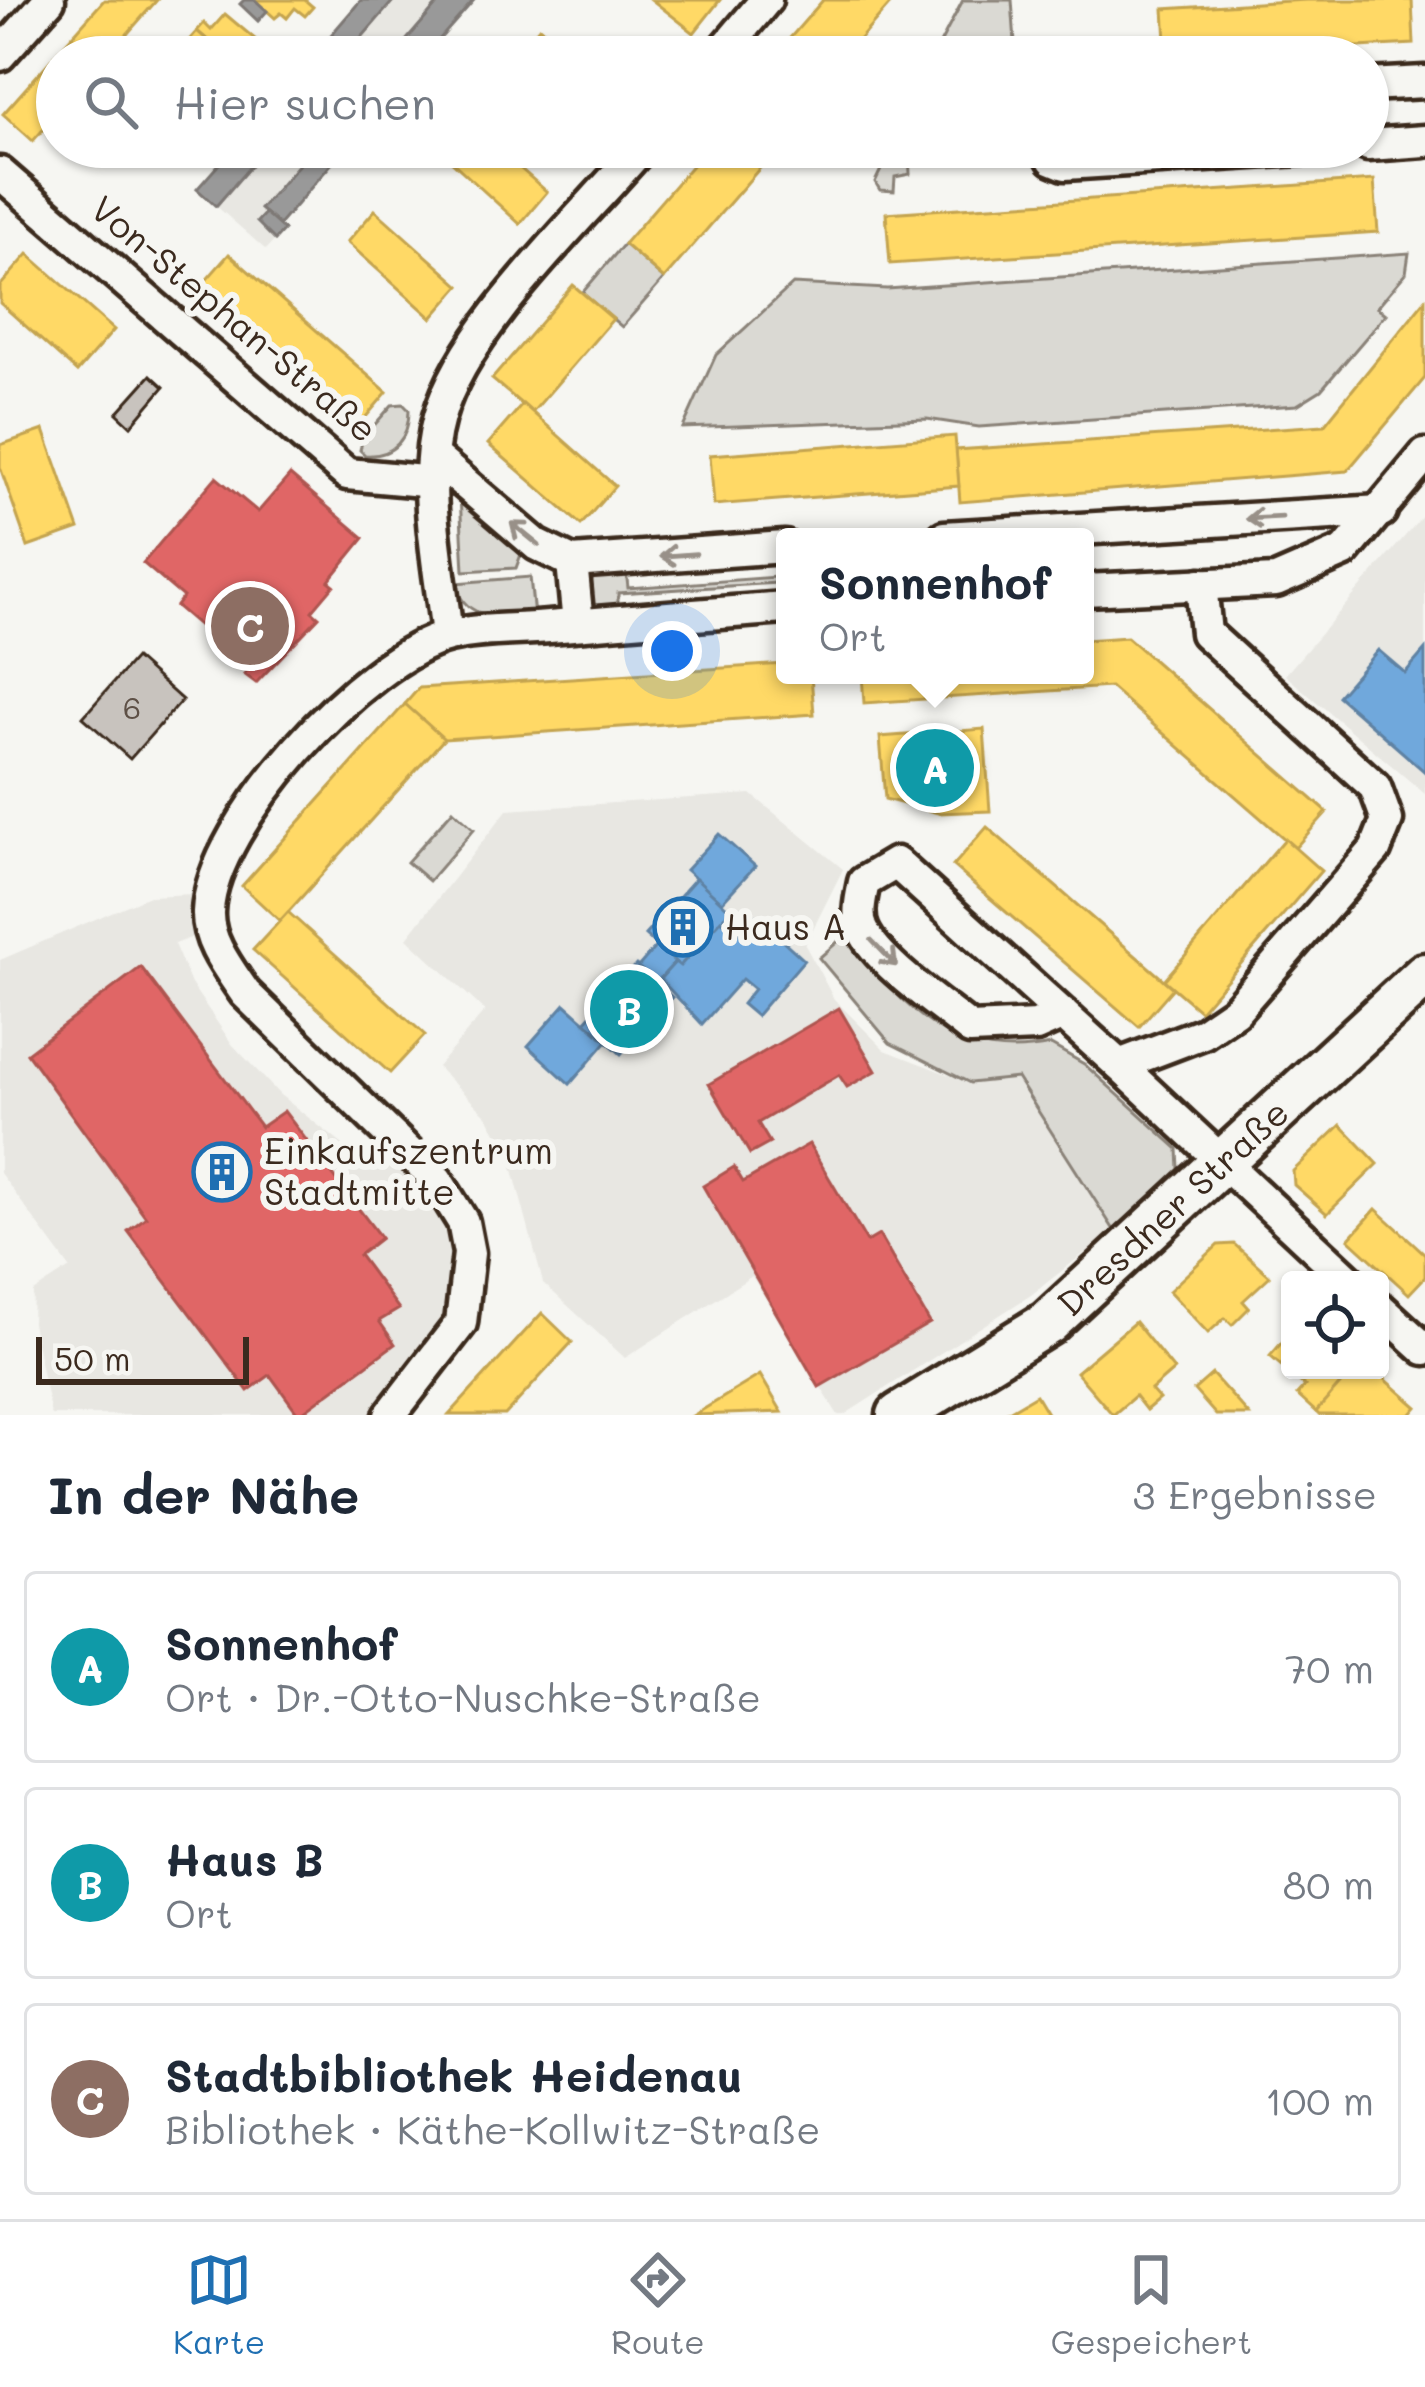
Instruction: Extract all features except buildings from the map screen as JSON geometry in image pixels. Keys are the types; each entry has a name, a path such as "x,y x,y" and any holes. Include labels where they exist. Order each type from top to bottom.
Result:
{"street":[{"path":"0,56 49,0"},
{"path":"736,36 766,0"},
{"path":"1389,84 1425,82"},
{"path":"1389,144 1425,141"},
{"path":"447,636 434,469 438,420 454,377 484,330 625,168"},
{"name":"Von-Stephan-Straße","path":"0,173 347,474 434,469"},
{"path":"1094,590 1276,581 1345,551 1425,455"},
{"path":"434,469 537,545 572,562 776,548"},
{"path":"1094,528 1381,512"},
{"path":"572,562 578,624"},
{"path":"1119,1065 1203,1033 1235,1012 1375,850 1387,820 1375,787 1206,633 1201,584"},
{"path":"390,1415 460,1323 469,1253 463,1222 437,1180 245,993 208,930 210,884 230,837 324,722 379,668 447,636 776,609"},
{"path":"1063,1014 1036,1026 970,1029 880,952 862,929 859,909 864,882 896,863 1063,1014 1119,1065 1339,1271"},
{"name":"Dresdner Straße","path":"899,1415 1048,1323 1425,975"},
{"path":"1389,1316 1425,1349"}],"shaded area":[{"path":"361,0 474,0 442,36 330,36"},
{"path":"963,0 1012,0 1015,36 944,36"},
{"path":"216,168 328,168 279,225 284,230 266,250 197,189"},
{"path":"882,168 910,168 910,174 895,177 894,191 880,190 875,182"},
{"path":"624,244 664,279 622,327 582,293"},
{"path":"1409,253 1406,273 1377,307 1386,314 1321,390 1297,405 979,427 927,419 683,428 716,355 793,284 887,289"},
{"path":"403,404 409,410 408,420 398,444 384,453 365,455 360,450 363,438 392,405"},
{"path":"460,496 523,549 516,568 464,571"},
{"path":"1425,513 1425,794 1285,675"},
{"path":"626,570 628,588 776,577 776,583 618,593 618,610 594,609 588,604 589,582 599,574"},
{"path":"530,577 534,616 476,611 460,596 455,583"},
{"path":"751,794 843,869 805,945 834,999 885,1050 970,1083 1017,1077 1114,1230 1031,1295 844,1415 838,1415 752,1276 625,1358 543,1283 509,1155 487,1116 437,1067 485,1011 407,938 507,810"},
{"path":"453,810 474,829 429,881 407,862"},
{"path":"193,894 193,937 174,944 191,984 232,1044 280,1095 371,1167 384,1155 437,1180 463,1222 461,1323 382,1415 51,1415 32,1323 33,1292 70,1268 0,1173 0,960 149,896"},
{"path":"843,937 910,1006 956,1038 1015,1049 1051,1045 1084,1064 1178,1149 1179,1169 1114,1230 1017,1078 970,1083 890,1043 819,958"}],"place":[{"name":"Stadtbibliothek Heidenau","path":"250,626"},
{"name":"Sonnenhof","path":"935,768"},
{"name":"Haus A","path":"683,927"},
{"name":"Haus B","path":"629,1009"},
{"name":"Einkaufszentrum Stadtmitte","path":"222,1172"}]}
